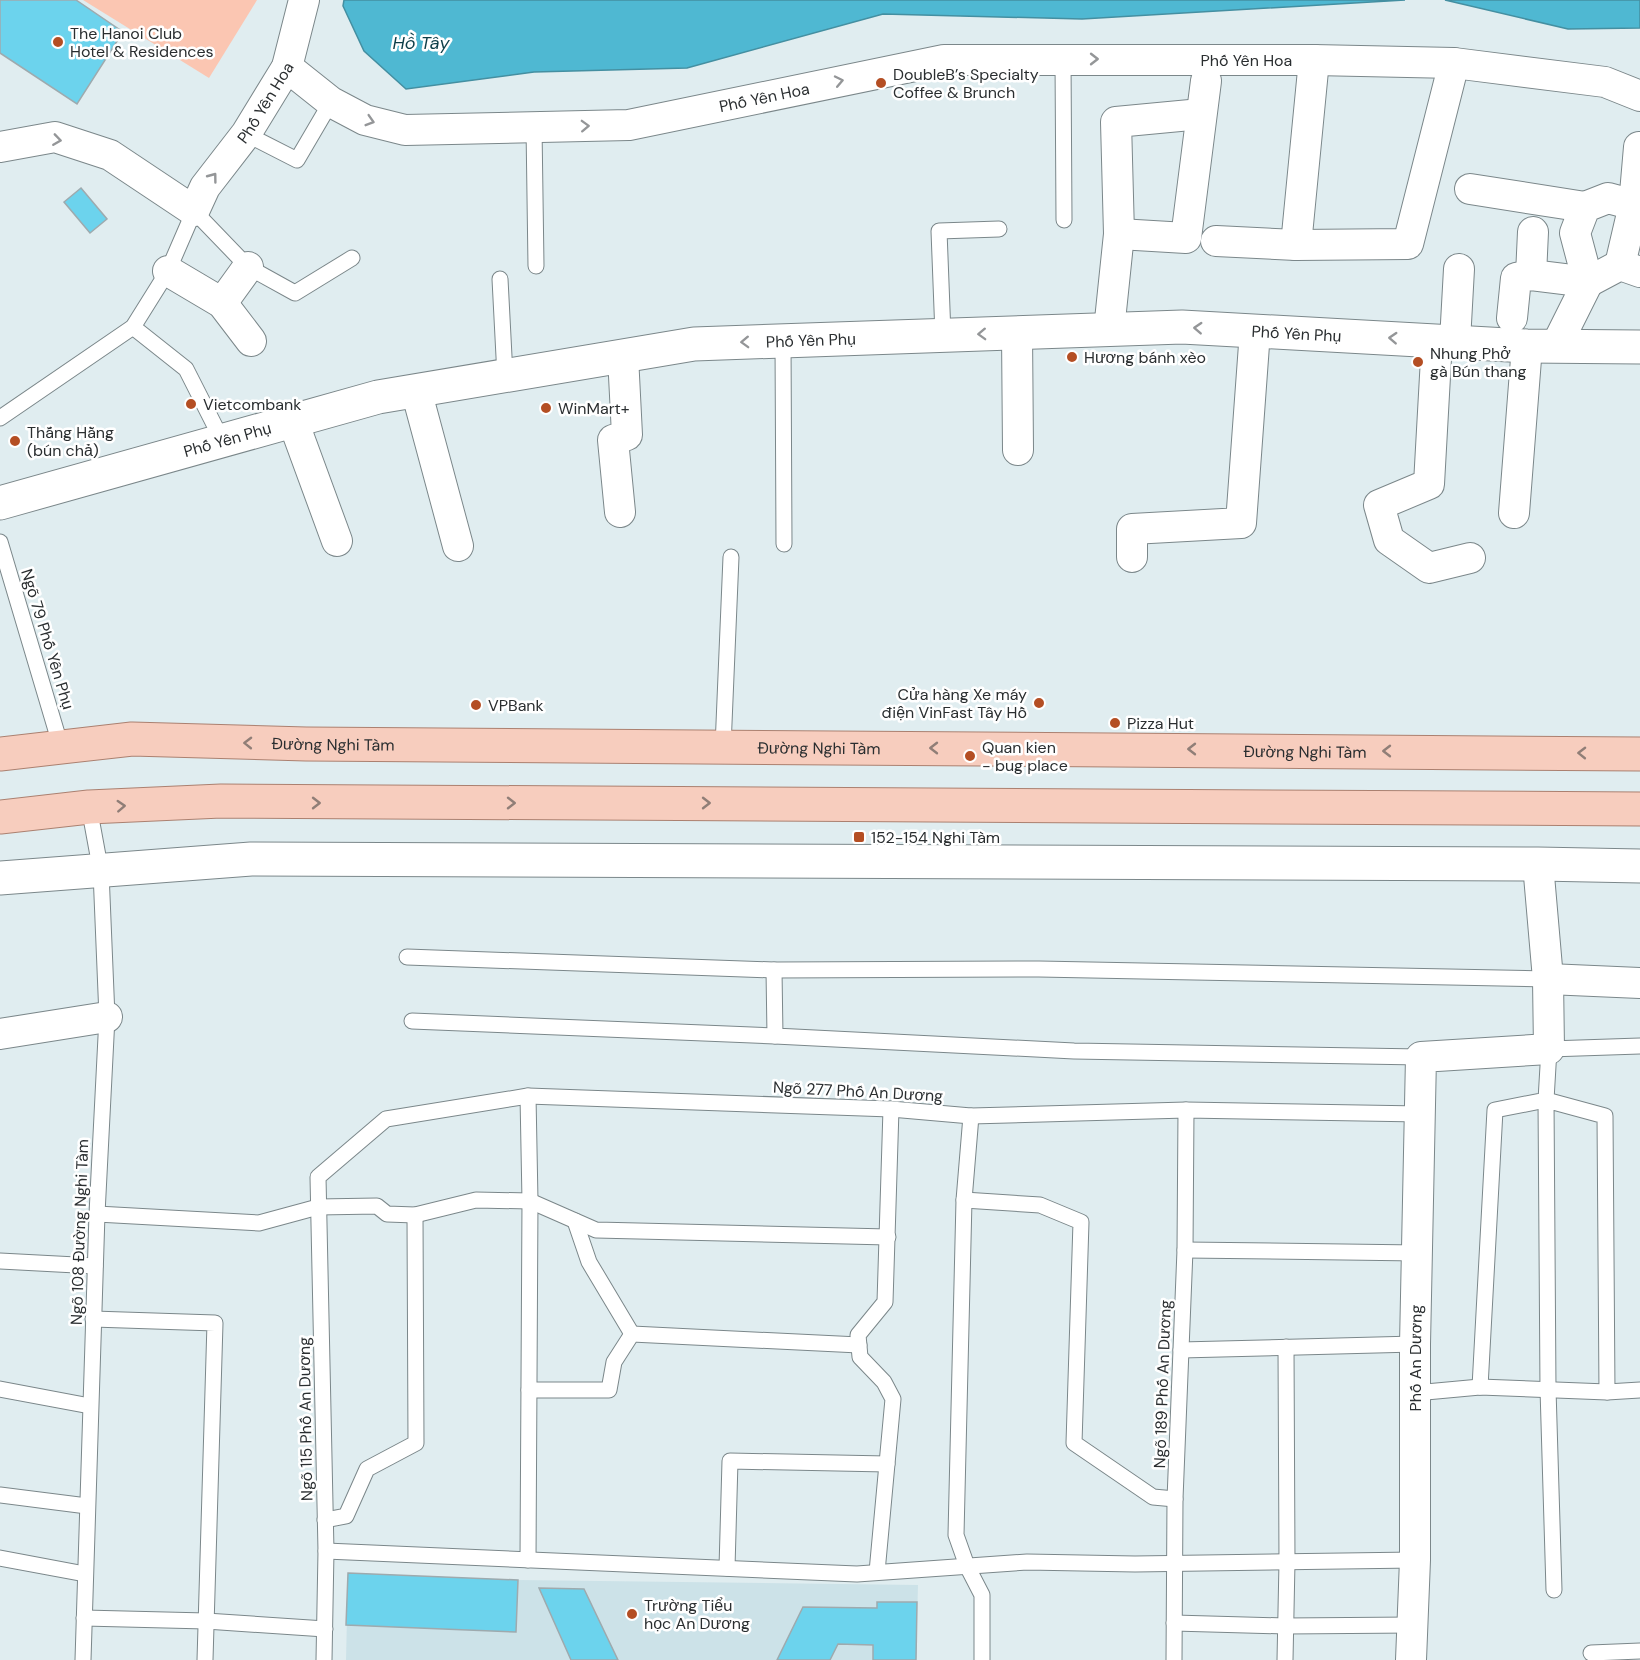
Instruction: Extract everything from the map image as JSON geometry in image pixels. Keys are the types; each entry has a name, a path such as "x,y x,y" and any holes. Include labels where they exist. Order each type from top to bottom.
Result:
{"main road":[{"name":"Đường Nghi Tàm","path":"0,754 132,739 328,744 1640,754"},
{"path":"0,817 89,807 221,801 1640,809"}],"street":[{"path":"287,67 304,0"},
{"name":"Phố Yên Hoa","path":"194,211 205,187 246,134 287,67 331,102 364,120 405,130 629,124 944,60 1314,60 1454,63 1605,82 1640,96"},
{"path":"1296,245 1314,60"},
{"path":"1216,241 1296,245 1408,244 1454,63"},
{"path":"1119,234 1186,238 1206,81"},
{"path":"1109,330 1119,234 1116,122 1201,114"},
{"path":"0,147 55,137 110,155 194,211"},
{"path":"1512,318 1516,278 1531,275 1588,282 1630,269 1639,147"},
{"path":"1470,189 1585,207 1608,198 1634,205"},
{"path":"1585,207 1575,233 1588,282"},
{"path":"1531,275 1533,232"},
{"path":"222,303 248,267"},
{"path":"1459,269 1446,340 1429,484 1379,505 1389,540 1429,568 1470,558"},
{"path":"168,271 222,303 251,341"},
{"path":"1514,513 1542,346 1588,282"},
{"name":"Phố Yên Phụ","path":"0,503 378,397 694,344 1182,327 1542,346 1640,347"},
{"path":"1132,557 1132,529 1241,522 1255,331"},
{"path":"1017,333 1018,450"},
{"path":"620,513 613,441 627,435 623,356"},
{"path":"416,390 458,546"},
{"path":"293,421 336,542"},
{"path":"0,878 251,859 1640,866"},
{"path":"1421,1057 1549,1049 1548,979 1539,864"},
{"path":"1548,979 1640,983"},
{"path":"0,1034 107,1017"},
{"name":"Phố An Dương","path":"1411,1660 1415,1560 1415,1344 1421,1057"}],"lane":[{"path":"1063,59 1064,220"},
{"path":"246,134 297,160 331,102"},
{"path":"534,127 536,266"},
{"path":"0,418 133,327 168,271 194,211 248,267 295,293 352,258"},
{"path":"943,335 939,231 999,229"},
{"path":"500,279 504,376"},
{"path":"133,327 186,369 222,441"},
{"path":"783,341 784,544"},
{"name":"Ngõ 79 Phố Yên Phụ","path":"0,542 61,747"},
{"path":"723,747 731,557"},
{"name":"Ngõ 108 Đường Nghi Tàm","path":"83,1660 93,1319 107,1017 101,872 89,807"},
{"path":"407,957 774,970 1039,969 1548,979"},
{"path":"774,970 775,1036"},
{"path":"412,1021 1074,1051 1421,1057"},
{"path":"1554,1590 1548,1389 1546,1100 1549,1049 1640,1046"},
{"path":"528,1096 530,1201 528,1560"},
{"name":"Ngõ 277 Phố An Dương","path":"318,1177 387,1119 528,1096 891,1109 971,1116 1186,1110 1421,1114"},
{"path":"1480,1387 1495,1110 1546,1100 1605,1116 1607,1392"},
{"path":"877,1572 892,1399 884,1382 860,1357 858,1335 885,1302 891,1109"},
{"name":"Ngõ 189 Phố An Dương","path":"1174,1660 1175,1499 1185,1250 1186,1110"},
{"path":"971,1116 964,1200 956,1535 967,1566 982,1595 982,1660"},
{"name":"Ngõ 115 Phố An Dương","path":"318,1177 326,1551 324,1660"},
{"path":"97,1214 259,1223 318,1207 377,1206 387,1214 415,1215 476,1200 530,1201 596,1230 888,1237"},
{"path":"964,1200 1041,1205 1081,1222 1074,1443 1153,1497 1175,1499"},
{"path":"325,1520 346,1516 367,1470 416,1443 415,1215"},
{"path":"575,1221 589,1262 632,1334"},
{"path":"1185,1250 1418,1253"},
{"path":"0,1261 95,1266"},
{"path":"93,1319 215,1323 205,1660"},
{"path":"529,1390 609,1390 614,1362 632,1334"},
{"path":"632,1334 859,1345"},
{"path":"1181,1350 1415,1344"},
{"path":"1284,1660 1287,1562 1286,1347"},
{"path":"1415,1393 1480,1387 1607,1392 1640,1390"},
{"path":"0,1389 90,1406"},
{"path":"727,1568 730,1461 887,1464"},
{"path":"0,1495 87,1506"},
{"path":"326,1551 858,1574 1027,1562 1415,1560"},
{"path":"0,1558 85,1574"},
{"path":"84,1618 206,1621 325,1629"},
{"path":"1174,1623 1285,1626 1413,1625"},
{"path":"1591,1653 1640,1651"}],"shaded area":[{"path":"83,0 257,0 209,78"},
{"name":"Trường Tiểu học An Dương","path":"348,1573 518,1580 918,1585 916,1660 346,1660"}],"water":[{"name":"Hồ Tây","path":"344,0 1405,0 1082,19 883,14 687,68 534,72 406,89 364,51 343,6"},
{"path":"1445,0 1640,0 1640,28 1568,29"}],"building":[{"name":"The Hanoi Club Hotel & Residences","path":"0,0 76,0 123,32 77,104 0,53"},
{"path":"81,188 107,219 90,233 64,202"},
{"path":"348,1573 518,1580 516,1632 346,1625"},
{"path":"539,1588 584,1589 618,1660 571,1660"},
{"path":"877,1602 917,1602 916,1660 873,1660 873,1645 838,1644 830,1660 777,1660 803,1607 877,1608"}],"place":[{"name":"The Hanoi Club Hotel & Residences","path":"58,42"},
{"name":"DoubleB’s Specialty Coffee & Brunch","path":"881,83"},
{"name":"Hương bánh xèo","path":"1072,357"},
{"name":"Nhung Phở gà Bún thang","path":"1418,362"},
{"name":"Vietcombank","path":"191,404"},
{"name":"WinMart+","path":"546,408"},
{"name":"Thắng Hằng (bún chả)","path":"15,441"},
{"name":"Cửa hàng Xe máy điện VinFast Tây Hồ","path":"1039,703"},
{"name":"VPBank","path":"476,705"},
{"name":"Pizza Hut","path":"1115,723"},
{"name":"Quan kien - bug place","path":"970,756"},
{"name":"152-154 Nghi Tàm","path":"859,837"},
{"name":"Trường Tiểu học An Dương","path":"632,1614"}]}
